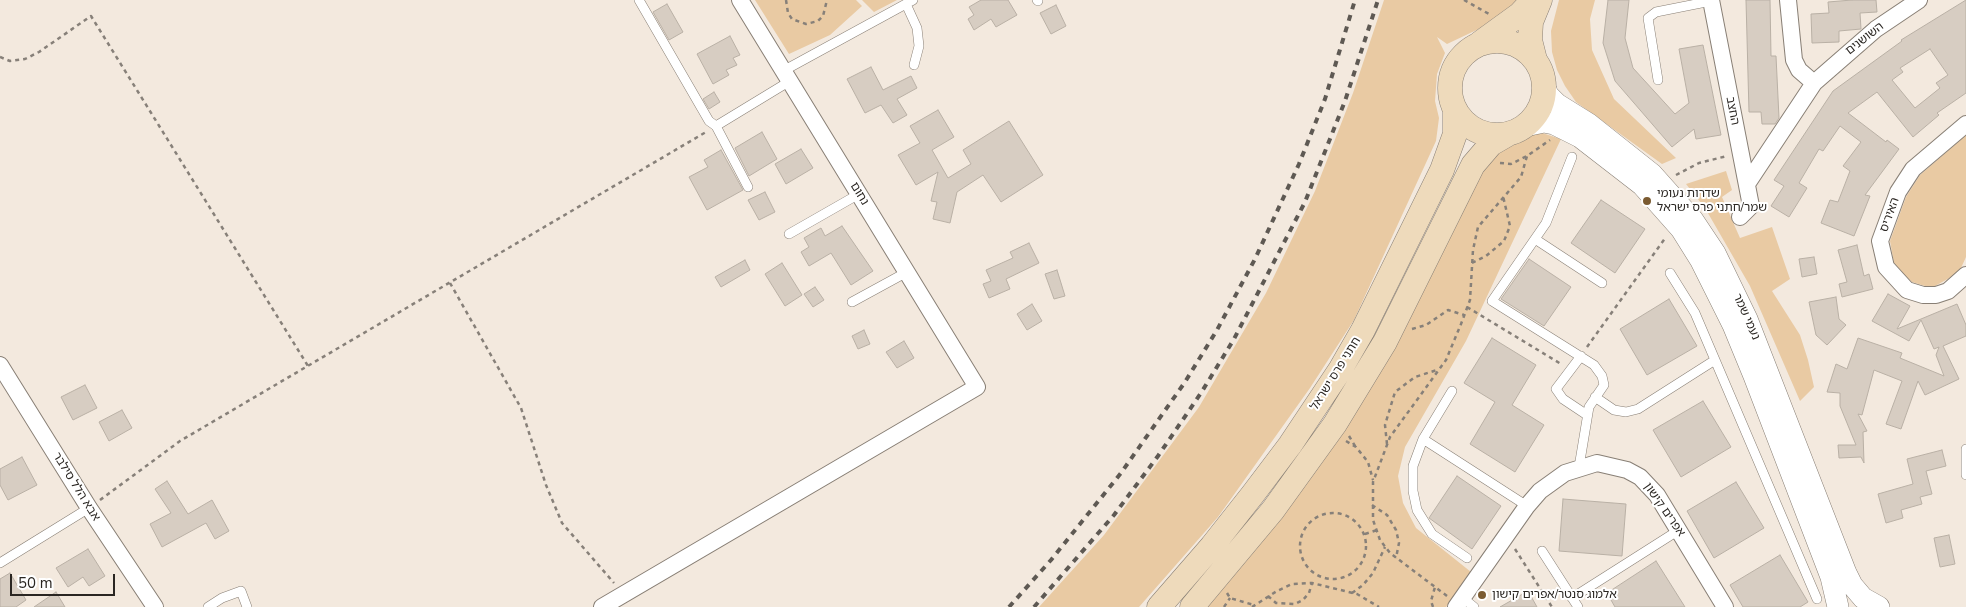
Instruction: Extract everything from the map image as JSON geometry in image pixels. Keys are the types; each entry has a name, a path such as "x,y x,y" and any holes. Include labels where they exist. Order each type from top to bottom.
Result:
{"main road":[{"path":"1533,0 1506,24 1460,59 1453,70 1450,84 1455,110 1472,128 1484,133 1497,135 1517,129 1536,115 1542,101 1544,85 1542,72 1530,40 1530,31 1531,22 1540,0"},
{"path":"1478,45 1497,40 1512,43 1525,49 1536,60"},
{"name":"חתני פרס ישראל","path":"1159,607 1212,546 1258,487 1294,438 1344,362 1367,322 1442,170 1455,134 1455,110"},
{"name":"חתני פרס ישראל","path":"1192,607 1273,510 1325,438 1362,383 1393,326 1464,181 1482,154 1492,144 1517,129"}],"street":[{"name":"נחום","path":"625,594 977,388 740,0"},
{"path":"1788,0 1794,60 1799,70 1814,83"},
{"name":"השושנים","path":"1747,184 1814,83 1876,29 1920,0"},
{"name":"החצב","path":"1711,1 1751,206 1740,217"},
{"name":"נעמי שמר","path":"1544,85 1548,95 1557,104 1589,124 1652,174 1693,220 1732,286 1768,370 1846,573 1852,585 1863,598 1874,604"},
{"name":"נעמי שמר","path":"1517,129 1544,122 1565,128 1580,137 1642,185 1676,223 1702,261 1734,325 1831,578 1838,607"},
{"name":"האיריס","path":"1966,124 1913,169 1898,192 1880,240 1886,267 1895,280 1908,290 1923,295 1936,295 1948,291 1966,275"},
{"name":"אבא הלל סילבר","path":"1,367 89,508 155,607"},
{"name":"אפרים קישון","path":"1463,604 1527,506 1551,482 1579,468 1597,463 1627,470 1640,477 1657,495 1725,607"},
{"path":"602,607 625,594"},
{"name":"נעמי שמר","path":"1847,607 1854,602 1874,604"}],"lane":[{"path":"639,0 708,121 716,126 748,187"},
{"path":"1658,80 1648,18 1656,12 1711,1"},
{"path":"716,126 839,38 910,2 917,28 919,46 914,65"},
{"path":"1572,157 1546,223 1492,302 1594,364 1602,376 1604,385 1589,407 1579,468"},
{"path":"789,234 859,194"},
{"path":"1535,239 1602,283"},
{"path":"852,302 907,272"},
{"path":"1670,273 1694,313 1817,599"},
{"path":"1580,356 1556,389 1563,399 1587,416"},
{"path":"1595,396 1614,410 1626,412 1638,409 1715,360"},
{"path":"1452,391 1423,439 1413,466 1413,491 1417,510 1432,534 1467,558"},
{"path":"1423,439 1527,506"},
{"path":"1966,449 1966,475"},
{"path":"0,563 89,508"},
{"path":"1572,598 1679,530"},
{"path":"1542,551 1578,607"},
{"path":"208,607 222,598 241,591 247,607"}],"path":[{"path":"786,0 788,13 792,19 806,24 818,21 823,16 827,0"},
{"path":"1464,0 1506,24"},
{"path":"0,57 10,61 25,59 91,16 308,366"},
{"path":"89,508 135,472 180,441 716,126"},
{"path":"1482,154 1497,163 1510,164 1527,156 1565,128"},
{"path":"1662,185 1673,176 1699,163 1741,153"},
{"path":"1373,482 1387,445 1446,360 1470,300 1472,263 1478,227 1521,177 1527,156"},
{"path":"1472,263 1495,250 1504,241 1510,226 1503,196"},
{"path":"1580,356 1676,223"},
{"path":"450,282 521,408 546,485 562,523 602,571 625,594"},
{"path":"1467,307 1570,370"},
{"path":"1393,326 1408,329 1416,328 1426,325 1448,310 1464,315"},
{"path":"1387,445 1385,425 1395,392 1415,377 1438,370"},
{"path":"1325,438 1343,438 1356,447 1368,462 1373,482 1372,504 1377,530 1385,547 1396,558 1435,587 1463,604"},
{"path":"1372,504 1387,515 1396,530 1399,543 1396,558"},
{"path":"1337,512 1348,515 1360,524 1365,534 1367,546 1365,558 1359,568 1348,576 1337,579 1325,578 1314,574 1301,557 1300,545 1302,534 1308,524 1325,513 1337,512"},
{"path":"1365,534 1377,530"},
{"path":"1506,536 1552,607"},
{"path":"1352,593 1363,585 1373,573 1385,547"},
{"path":"1219,576 1230,598 1253,606 1292,584 1312,583 1352,593 1379,607"},
{"path":"1325,578 1325,585"},
{"path":"1268,596 1276,603 1295,604 1303,600 1310,593 1312,583"},
{"path":"1433,607 1431,601 1435,587"},
{"path":"1224,607 1230,598"}],"shaded area":[{"path":"755,0 856,0 862,6 830,35 789,54"},
{"path":"862,0 897,0 874,12"},
{"path":"1384,0 1518,0 1502,18 1447,44 1437,37 1445,53 1437,74 1435,101 1439,118 1436,141 1354,320 1310,388 1218,517 1139,607 1039,607 1104,535 1199,407 1266,293 1315,191 1353,93"},
{"path":"1559,0 1595,0 1590,19 1592,50 1614,99 1676,158 1662,164 1576,102 1557,70 1552,52 1551,31"},
{"path":"1542,133 1561,139 1466,341 1405,447 1398,476 1403,503 1416,528 1471,572 1446,607 1205,607 1269,530 1481,168 1499,149 1524,136"},
{"path":"1966,135 1966,257 1961,268 1953,276 1935,286 1925,286 1912,282 1894,263 1890,241 1906,197 1920,175"},
{"path":"1726,171 1732,190 1722,197 1740,238 1772,227 1790,279 1772,291 1800,335 1808,360 1814,387 1800,401 1750,286 1705,208 1686,184"}],"building":[{"path":"981,0 1008,0 1017,15 996,27 991,19 974,30 968,19 974,15 969,7"},
{"path":"1608,0 1629,0 1625,38 1633,68 1675,114 1689,103 1679,49 1703,45 1721,135 1696,139 1694,129 1672,147 1615,81 1603,43"},
{"path":"1746,0 1770,0 1771,56 1776,56 1779,118 1775,124 1762,124 1761,112 1749,112"},
{"path":"1876,0 1877,12 1860,13 1861,29 1839,31 1839,42 1812,43 1811,14 1829,13 1828,2"},
{"path":"1966,0 1966,93 1937,113 1939,115 1913,137 1877,92 1848,113 1886,142 1887,140 1899,149 1865,195 1870,196 1854,236 1821,223 1830,200 1838,202 1850,171 1843,166 1861,142 1840,126 1823,151 1819,149 1799,183 1807,188 1789,217 1771,206 1784,186 1774,180 1833,91 1901,40","holes":["1930,49 1948,75 1936,83 1940,88 1915,108 1892,80 1903,72 1900,68"]},
{"path":"667,4 683,32 669,40 653,12"},
{"path":"1056,5 1066,26 1051,34 1040,13"},
{"path":"730,36 740,55 733,58 737,65 726,70 729,75 713,84 697,54"},
{"path":"871,67 883,90 911,76 917,88 897,99 907,115 893,123 881,105 865,113 847,79"},
{"path":"714,92 720,102 709,109 703,99"},
{"path":"938,110 954,137 932,150 948,178 971,164 963,150 1009,121 1043,175 1001,202 983,175 957,192 950,223 933,219 937,202 931,201 938,172 916,185 898,155 920,143 910,126"},
{"path":"762,132 777,159 749,176 735,148"},
{"path":"801,149 813,168 786,184 775,164"},
{"path":"721,150 743,190 707,210 689,177 708,167 704,160"},
{"path":"765,192 775,212 759,220 748,200"},
{"path":"1601,200 1645,229 1615,273 1571,243"},
{"path":"842,226 873,271 851,285 831,253 809,266 801,252 809,247 804,238 821,228 825,236"},
{"path":"1029,243 1039,263 1006,279 1010,289 989,298 983,284 991,281 986,270 1013,258 1010,252"},
{"path":"1857,245 1864,276 1869,274 1873,289 1842,297 1839,284 1847,282 1838,250"},
{"path":"1814,257 1817,274 1802,277 1799,259"},
{"path":"1529,259 1571,287 1544,326 1501,299"},
{"path":"745,260 750,270 721,287 715,277"},
{"path":"782,263 802,295 785,306 765,274"},
{"path":"1057,270 1065,296 1054,299 1045,274"},
{"path":"815,287 824,300 813,307 804,294"},
{"path":"1888,294 1910,306 1897,329 1957,304 1966,325 1966,336 1943,346 1959,379 1925,395 1918,381 1901,429 1886,424 1902,381 1874,370 1862,415 1858,414 1867,431 1863,432 1864,463 1861,457 1839,458 1838,445 1856,445 1840,406 1840,393 1827,392 1836,364 1847,369 1858,338 1902,353 1900,358 1944,376 1936,355 1939,347 1934,349 1921,320 1909,341 1872,321"},
{"path":"1836,297 1839,319 1846,325 1827,345 1816,335 1809,302"},
{"path":"1669,299 1697,346 1647,375 1620,329"},
{"path":"1032,304 1042,321 1027,330 1017,314"},
{"path":"864,330 870,344 858,349 852,336"},
{"path":"1492,338 1536,365 1512,405 1544,425 1515,472 1470,444 1495,402 1464,383"},
{"path":"904,341 914,358 897,368 886,352"},
{"path":"85,385 97,408 73,420 61,397"},
{"path":"1703,401 1731,447 1681,477 1653,430"},
{"path":"122,410 132,428 109,441 99,422"},
{"path":"1942,450 1946,466 1926,471 1932,494 1920,497 1922,504 1901,510 1903,518 1886,523 1878,494 1913,484 1907,459"},
{"path":"22,457 37,485 8,500 0,485 0,469"},
{"path":"1457,476 1501,506 1472,549 1429,518"},
{"path":"167,481 188,514 212,500 229,531 215,539 206,523 162,547 150,524 171,513 155,489"},
{"path":"1736,482 1764,528 1714,558 1687,511"},
{"path":"1563,499 1626,504 1622,556 1559,551"},
{"path":"1949,535 1955,564 1940,567 1934,538"},
{"path":"88,549 105,576 89,586 83,577 68,587 56,568"},
{"path":"1780,555 1808,602 1800,607 1743,607 1730,585"},
{"path":"1656,561 1685,607 1615,607 1607,593"},
{"path":"10,573 26,600 16,607 0,607 0,579"},
{"path":"1528,591 1537,607 1500,607"},
{"path":"56,592 65,607 34,607"}],"railway":[{"path":"1009,607 1051,560 1121,473 1185,382 1217,330 1255,259 1299,164 1325,99 1355,0"},
{"path":"1034,607 1114,515 1158,456 1201,393 1234,339 1305,202 1345,101 1378,0"}],"place":[{"name":"שדרות נעומי שמר/חתני פרס ישראל","path":"1647,201"},
{"name":"אלמוג סנטר/אפרים קישון","path":"1482,595"}]}
